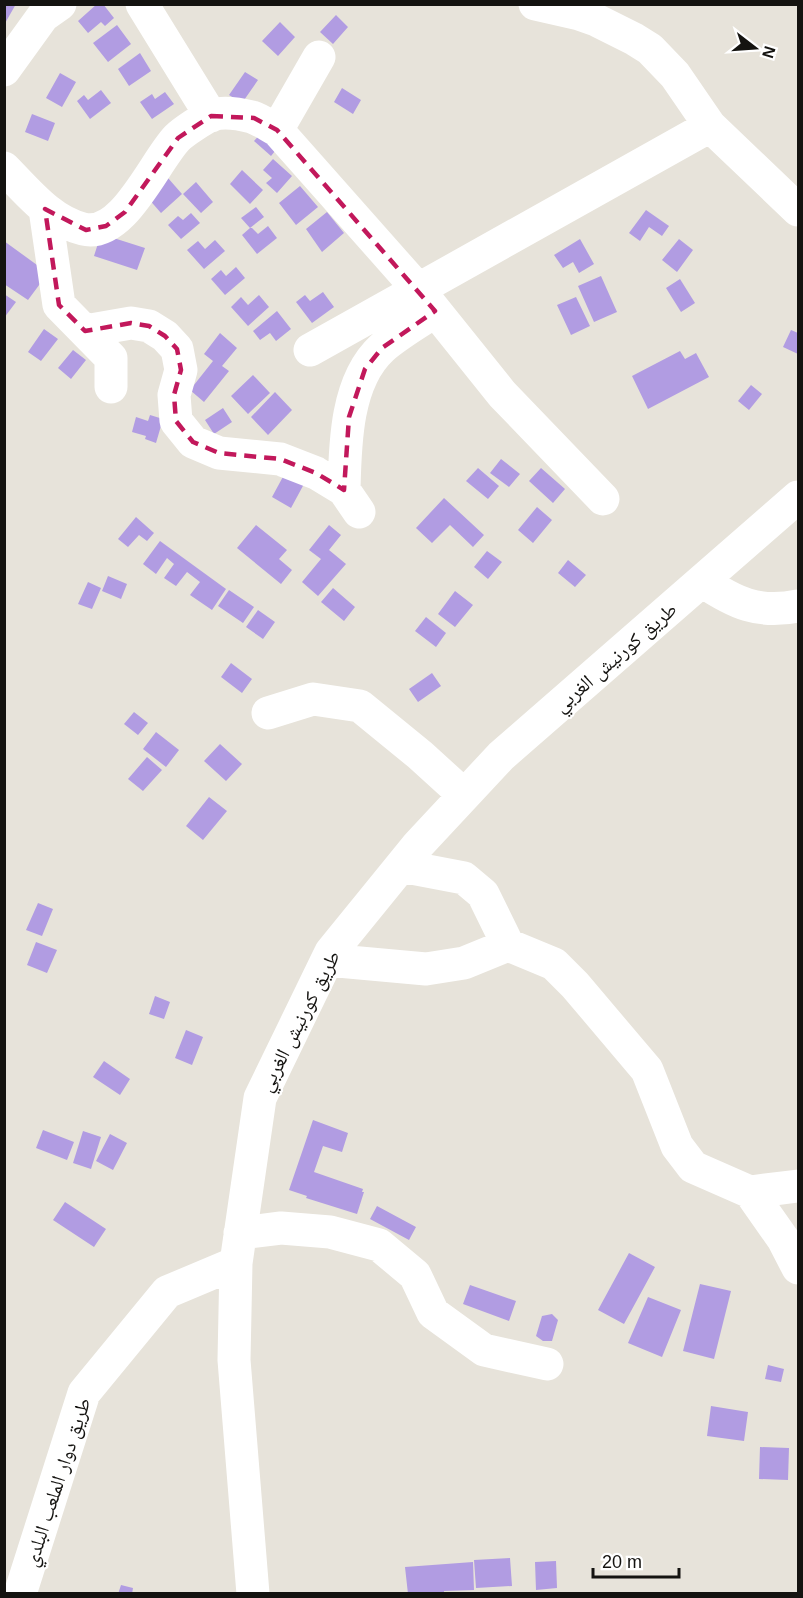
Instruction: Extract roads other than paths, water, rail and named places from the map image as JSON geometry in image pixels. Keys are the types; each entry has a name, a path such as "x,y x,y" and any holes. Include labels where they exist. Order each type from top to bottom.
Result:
{"street":[{"path":"142,4 211,116"},
{"path":"535,4 588,17 634,39 650,50 669,68 710,126 798,210"},
{"path":"4,70 43,16 54,6"},
{"path":"277,130 319,57"},
{"path":"4,168 45,209 68,224 86,230 106,226 125,212 178,138 211,116 228,113 254,118 277,130 426,300 502,394 603,499"},
{"path":"310,350 426,300 710,126"},
{"path":"45,209 59,305 111,358 111,387"},
{"path":"85,331 130,323 149,326 165,336 177,349 181,370 174,395 176,421 194,442 219,453 280,459 316,473 352,501 344,456 349,417 365,369 426,300"},
{"name":"طريق كورنيش الغربي","path":"253,1593 234,1360 238,1248 260,1098 327,960 331,952 401,866 501,756 798,497"},
{"path":"702,581 739,603 760,609 779,610 798,606"},
{"path":"268,713 313,699 360,706 464,795"},
{"path":"401,866 464,878 483,894 508,945 554,964 575,985 647,1070 677,1146 693,1167 750,1192 798,1221"},
{"path":"327,960 426,969 464,963 508,945"},
{"path":"750,1192 798,1186"},
{"path":"750,1192 783,1239 798,1268"},
{"name":"طريق دوار الملعب البلدي","path":"20,1593 84,1393 167,1292 238,1248 281,1228 330,1232 379,1245 415,1275 433,1313 484,1350 547,1364"}]}
